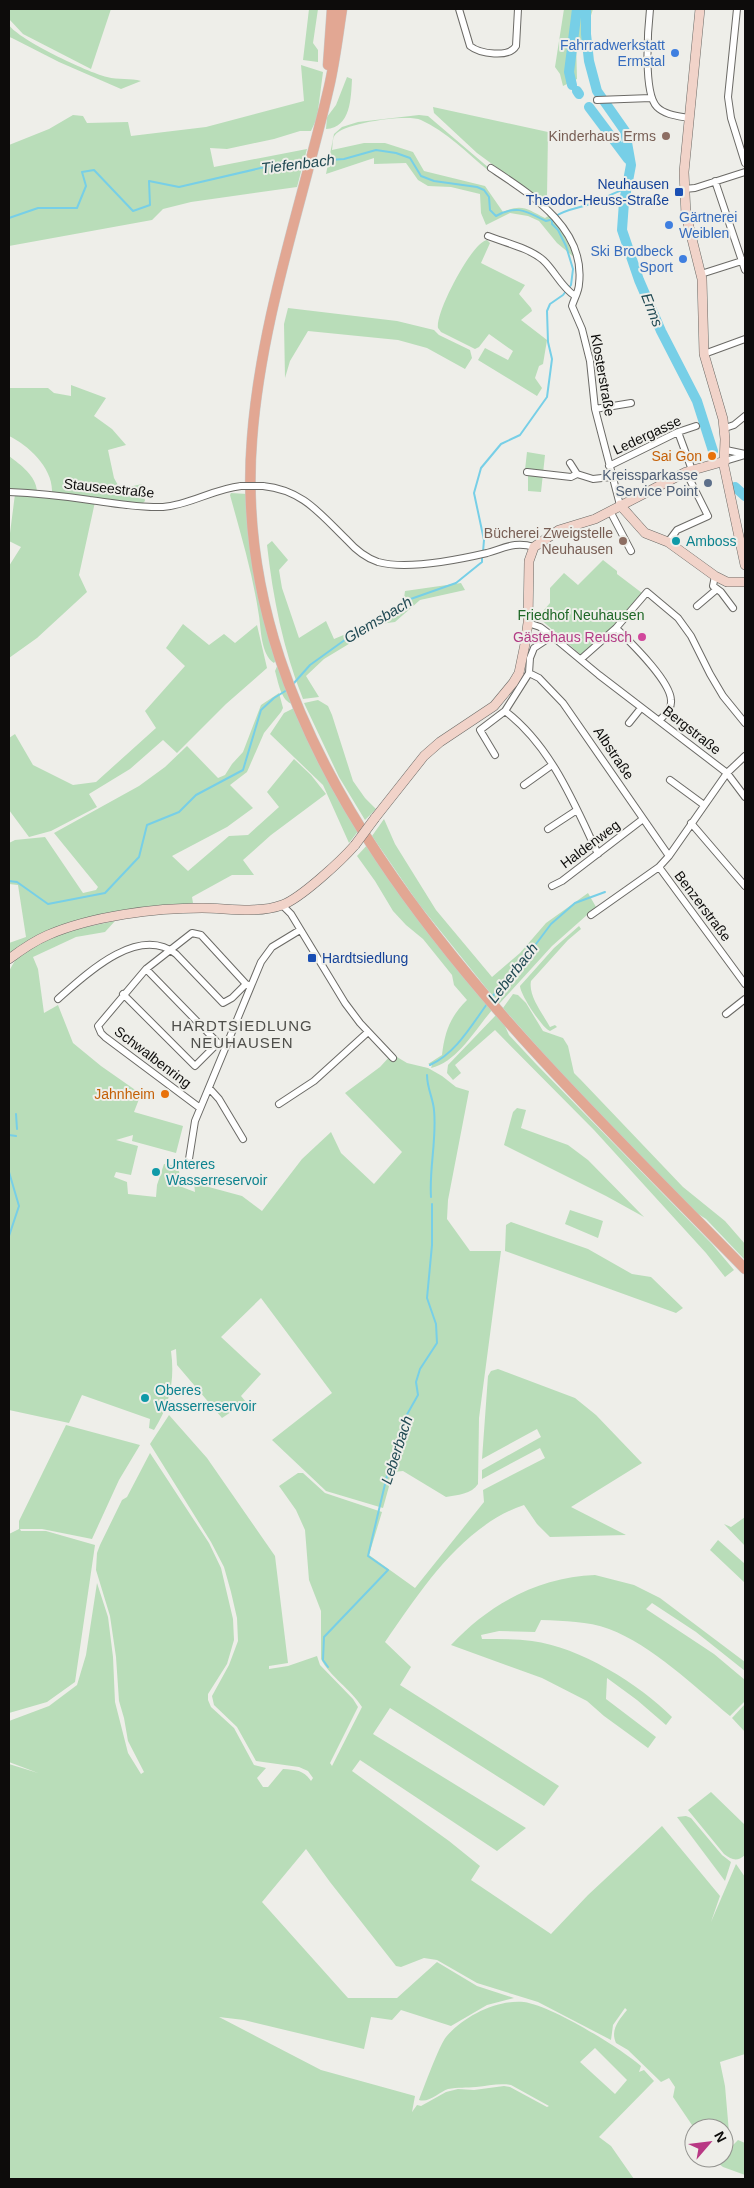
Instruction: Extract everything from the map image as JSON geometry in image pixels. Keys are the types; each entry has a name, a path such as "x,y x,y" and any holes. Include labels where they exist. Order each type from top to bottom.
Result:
{"main road":[{"path":"325,104 332,9"},
{"path":"342,9 332,74 280,277 259,376 251,452 251,500 256,557 273,636 304,720 334,780 381,858 422,917 476,985 581,1101 745,1269"}],"street":[{"path":"459,9 470,46 483,52 505,52 514,49 516,46 518,9"},
{"path":"650,9 646,40 651,98 664,112 689,118"},
{"path":"700,9 684,189 686,215 701,274 704,354 725,428 725,461 731,502 745,565"},
{"path":"737,9 728,97 731,118 745,164"},
{"path":"597,100 651,98"},
{"name":"Klosterstraße","path":"491,168 528,192 553,216 566,230 576,252 579,285 573,295 572,306 582,329 590,361 595,409 620,505"},
{"path":"684,189 695,188 745,172"},
{"path":"715,181 744,260 745,270"},
{"path":"488,236 531,252 541,259 573,295"},
{"path":"701,274 744,260"},
{"path":"704,354 745,339"},
{"path":"595,409 632,403"},
{"path":"725,428 734,425 745,416"},
{"name":"Ledergasse","path":"609,466 678,432 696,426"},
{"path":"668,542 677,530 708,516 689,471 678,432"},
{"path":"726,450 745,454"},
{"path":"9,959 26,946 48,935 75,926 109,919 191,908 265,909 282,905 324,874 355,845 409,774 434,747 482,716 501,700 519,672 528,623 529,561 534,547 559,530 595,518 689,471 745,454"},
{"path":"570,463 577,474"},
{"path":"527,472 571,476 577,474 593,478 611,476"},
{"name":"Stauseestraße","path":"9,492 50,494 147,507 164,506 193,500 224,488 263,486 294,494 306,501 356,550 376,561 398,565 412,565 483,553 517,543 534,547"},
{"path":"620,505 645,533 668,542 715,576 727,582 745,582"},
{"path":"610,511 631,551"},
{"path":"715,576 713,586 733,608"},
{"path":"697,606 717,589"},
{"path":"581,660 616,628 646,592 678,618 691,636 710,674 724,696 745,723"},
{"name":"Bergstraße","path":"528,623 540,627 552,636 641,708 660,720 727,773 745,796"},
{"path":"616,628 650,662 672,699 670,709 660,720"},
{"path":"495,755 480,730 504,710 530,673 530,658 534,648 552,636"},
{"name":"Albstraße","path":"530,673 539,678 563,703 669,856"},
{"name":"Bergstraße","path":"628,723 641,708"},
{"path":"504,710 530,735 564,783 598,854"},
{"path":"591,915 659,867 669,856 727,773 745,756"},
{"path":"524,785 552,765"},
{"path":"670,780 704,805"},
{"path":"548,829 577,810"},
{"name":"Haldenweg","path":"552,886 598,854 643,819"},
{"path":"691,823 745,886"},
{"name":"Benzerstraße","path":"659,867 745,984"},
{"path":"282,905 291,914 345,1003 368,1032 393,1058"},
{"path":"188,1159 195,1121 227,1044 248,985 266,953 277,943 300,930"},
{"name":"Schwalbenring","path":"200,1108 101,1033 98,1029 100,1022 146,969 188,935 196,933 248,985"},
{"path":"58,999 93,969 115,956 145,944 154,944 171,950 223,1003 248,985"},
{"path":"146,969 218,1044"},
{"path":"123,994 195,1066 218,1044 227,1044"},
{"path":"726,1014 745,999"},
{"path":"279,1104 321,1076 368,1032"},
{"path":"209,1088 219,1099 242,1139"}],"green space":[{"path":"9,9 111,9 91,69 23,34 9,19"},
{"path":"309,9 318,9 313,43 318,50 318,62 303,60"},
{"path":"564,9 593,9 589,22 589,38 576,41 577,79 563,86 560,74 555,67"},
{"path":"9,25 39,47 85,69 111,78 141,81 121,89 59,62 9,37"},
{"path":"301,65 323,72 317,118 311,131 300,131 274,139 227,149 210,148 214,167 307,149 297,187 191,202 163,209 152,220 9,246 9,145 49,129 73,115 83,116 87,123 128,122 131,136 206,127 304,101"},
{"path":"347,77 352,79 348,110 340,123 326,129 327,117 336,105"},
{"path":"433,107 548,132 547,197 545,200 541,200 477,153 434,113"},
{"path":"419,115 428,116 489,168 489,171 439,130 414,118 390,119 362,123 350,127 335,135 332,150 364,143 385,143 413,152 424,171 485,186 503,212 521,208 530,210 545,218 550,215 560,226 575,258 557,243 539,221 528,216 510,213 486,225 481,213 480,194 451,187 428,186 418,180 406,163 374,164 374,158 326,174 334,134 342,127 358,122"},
{"path":"487,240 490,243 481,263 525,285 519,294 532,311 521,320 547,340 543,364 539,366 535,378 542,388 537,396 478,360 485,348 508,360 513,351 489,334 479,347 475,349 441,332 438,328 442,308 456,279 473,252 480,244"},
{"path":"288,308 397,321 434,330 439,335 470,350 472,358 465,369 427,348 398,340 308,331 290,361 285,378 284,324"},
{"path":"71,385 106,398 94,416 112,429 126,445 108,450 114,478 120,489 142,484 145,501 142,504 52,492 48,474 38,458 24,445 9,436 9,388 48,388 54,393 71,396"},
{"path":"527,452 545,455 541,492 528,491 528,474 525,470"},
{"path":"9,456 31,476 37,491 9,489"},
{"path":"231,493 247,494 253,557 276,660 274,663 266,654 262,641 253,585"},
{"path":"15,494 95,502 79,575 87,592 37,638 9,658 9,566 21,547 9,541"},
{"path":"272,541 288,560 279,570 282,588 299,638 326,621 334,639 365,626 362,636 324,659 306,676 319,697 303,699 290,661 272,584 267,545"},
{"name":"Friedhof Neuhausen","path":"603,560 617,571 617,574 642,593 616,624 581,655 538,617 550,603 550,588 564,573 578,585"},
{"path":"461,583 465,590 420,600 395,622 372,625 403,606 405,591"},
{"path":"183,624 209,645 224,634 235,643 257,625 267,668 226,704 177,753 163,740 130,769 89,794 97,807 51,831 29,837 9,810 9,738 15,734 33,765 73,785 96,782 156,728 145,711 185,666 166,648"},
{"path":"278,664 293,704 286,699 281,690 275,671"},
{"path":"279,693 283,708 281,712 264,733 247,772 230,785 253,808 227,827 172,856 188,871 229,836 248,835 279,807 267,792 294,759 311,775 326,794 271,835 243,860 254,875 232,875 192,897 193,903 78,923 9,956 9,943 26,937 18,885 9,884 9,843 15,840 45,837 83,893 96,890 98,887 54,833 139,786 165,767 187,746 218,778 225,775 243,752 261,705"},
{"path":"318,700 328,706 332,715 353,781 365,798 376,809 365,820 339,777 304,703"},
{"path":"294,708 316,755 359,830 349,843 323,785 270,734 284,713"},
{"path":"384,819 395,844 436,910 492,977 520,953 546,923 588,893 596,907 552,946 499,1004 418,903 372,836"},
{"path":"369,843 474,987 473,989 492,1010 457,1052 440,1065 431,1068 432,1065 428,1064 442,1055 449,1025 456,1012 467,1000 454,985 452,975 423,939 393,911 357,856"},
{"path":"115,921 105,932 76,937 33,957 38,969 44,1013 58,1005 73,1043 101,1066 141,1094 134,1112 183,1126 176,1153 132,1141 133,1135 116,1140 138,1146 131,1175 116,1172 114,1177 127,1182 128,1194 156,1197 157,1185 164,1164 178,1166 182,1187 195,1192 194,1183 242,1196 262,1211 302,1159 331,1132 341,1153 374,1184 402,1152 345,1093 380,1067 392,1054 407,1063 428,1068 456,1087 469,1091 448,1200 447,1219 470,1251 501,1251 479,1418 478,1484 472,1490 464,1494 446,1497 403,1471 393,1472 383,1508 326,1491 272,1440 332,1393 261,1298 221,1337 261,1374 241,1396 246,1402 222,1418 177,1365 176,1349 171,1351 172,1382 170,1392 164,1411 154,1430 149,1428 150,1419 82,1395 69,1423 9,1410 9,971 17,957 31,947 72,930"},
{"path":"579,926 581,929 568,940 531,981 532,993 537,1005 550,1027 555,1025 557,1027 550,1031 546,1029 532,1010 520,986 554,948"},
{"path":"513,994 518,995 526,1003 543,1031 563,1038 568,1046 574,1073 683,1187 725,1221 745,1244 745,1260 706,1219 692,1210 557,1069 503,1008"},
{"path":"496,1015 504,1024 509,1035 537,1065 712,1244 734,1270 725,1277 706,1253 594,1130 495,1030 455,1065 461,1073 453,1080 447,1073 448,1065"},
{"path":"517,1108 526,1110 521,1128 568,1145 588,1160 644,1217 504,1145 513,1112"},
{"path":"570,1210 603,1221 598,1238 565,1224"},
{"path":"511,1222 588,1249 632,1274 651,1277 683,1308 676,1313 505,1251 506,1225"},
{"path":"498,1369 575,1398 596,1415 642,1463 571,1507 626,1535 550,1537 537,1524 524,1505 502,1515 481,1528 462,1544 428,1581 385,1642 411,1667 400,1685 559,1786 544,1806 390,1708 373,1734 526,1828 497,1851 360,1760 352,1771 449,1841 480,1866 471,1880 551,1934 588,1895 662,1826 720,1896 711,1922 736,1864 745,1877 745,2054 720,2062 725,2086 728,2118 687,2118 673,2097 675,2087 669,2078 661,2082 628,2050 616,2043 614,2038 615,2029 618,2021 627,2010 625,2008 613,2025 611,2040 538,2002 477,1983 437,1960 424,1958 401,1967 396,1966 306,1849 262,1902 348,1998 397,1998 437,1962 477,1986 514,1998 487,2005 451,2026 401,2010 392,2020 371,2017 364,2049 244,2020 219,2017 321,2070 415,2096 412,2112 417,2105 421,2106 446,2092 458,2089 474,2090 504,2086 510,2087 547,2107 549,2106 507,2084 448,2089 431,2099 419,2100 443,2042 453,2029 471,2016 492,2006 514,2002 536,2005 585,2028 631,2058 641,2066 639,2072 644,2070 654,2081 599,2137 611,2146 634,2179 9,2179 9,1764 38,1773 9,1762 9,1721 49,1706 77,1685 86,1655 97,1583 108,1617 113,1657 115,1702 128,1753 141,1774 144,1772 128,1741 119,1701 116,1657 110,1616 96,1570 97,1553 100,1545 122,1500 127,1497 150,1453 209,1543 221,1568 233,1619 234,1640 227,1664 208,1694 211,1707 234,1728 254,1765 266,1768 257,1778 263,1787 268,1787 283,1769 296,1770 311,1781 313,1778 308,1771 299,1767 256,1761 237,1727 214,1705 212,1696 229,1665 238,1641 237,1618 231,1592 224,1567 211,1542 150,1444 169,1415 207,1458 275,1556 288,1663 269,1666 269,1669 288,1666 317,1656 320,1665 353,1699 358,1707 330,1763 332,1766 362,1707 330,1672 321,1659 321,1611 309,1580 305,1530 296,1510 279,1486 298,1473 303,1473 325,1493 382,1512 369,1555 415,1588 484,1502 483,1490 545,1458 540,1448 482,1479 482,1470 541,1437 537,1429 482,1459 488,1376 491,1371","holes":["595,2048 627,2080 615,2094 580,2062"]},
{"path":"66,1425 140,1445 119,1480 92,1539 42,1529 20,1529 21,1531 46,1531 95,1545 75,1682 47,1702 9,1713 9,1534 19,1529 19,1521"},
{"path":"745,1517 745,1546 724,1524 731,1527"},
{"path":"718,1540 745,1564 745,1583 710,1550"},
{"path":"595,1575 634,1585 660,1598 745,1662 745,1671 696,1632 652,1603 646,1609 714,1654 745,1680 745,1701 730,1716 657,1656 625,1636 601,1626 541,1620 535,1632 499,1631 481,1635 482,1639 526,1640 550,1645 589,1659 626,1680 672,1717 666,1725 607,1678 606,1699 656,1737 648,1748 604,1716 587,1701 542,1678 451,1645 482,1617 516,1595 554,1581"},
{"path":"745,1704 745,1732 732,1718"},
{"path":"711,1792 745,1825 745,1855 739,1859 732,1859 724,1854 688,1810"},
{"path":"686,1816 691,1818 722,1855 731,1862 725,1881 677,1817"},
{"path":"738,2140 745,2143 745,2175 726,2168 734,2168 734,2144"}],"waterway":[{"name":"Erms","path":"572,85 569,72 577,9"},
{"name":"Erms","path":"586,9 589,61 597,91 625,131 631,165 624,202 622,230 639,280 661,331 697,401 713,451"},
{"name":"Erms","path":"589,107 628,159"},
{"name":"Tiefenbach","path":"314,161 344,159 376,150 396,153 410,158 421,176 434,181 477,187 484,190 489,197 490,210 496,216 510,210 516,210 528,212 546,221 550,220"},
{"name":"Tiefenbach","path":"9,218 38,208 77,208 86,186 82,172 94,170 133,211 150,205 149,181 179,187 278,164 307,162"},
{"name":"Tiefenbach","path":"556,216 626,189"},
{"name":"Glemsbach","path":"483,552 484,540 474,493 481,468 501,444 520,435 547,397 552,359 548,342 547,311 550,304 563,295 571,285 573,269 566,246 558,230 552,224 552,219"},
{"name":"Erms","path":"735,487 745,496"},
{"name":"Glemsbach","path":"294,683 310,665 353,634 381,622 405,601 456,583 482,562 482,557"},
{"name":"Glemsbach","path":"9,881 17,882 48,904 105,893 139,857 147,825 179,812 196,795 243,770 261,710 274,698 287,690"},
{"name":"Leberbach","path":"491,998 524,960 551,924 575,903 605,892"},
{"name":"Leberbach","path":"430,1065 448,1054 469,1030 487,1004"},
{"name":"Leberbach","path":"427,1075 435,1121 431,1197"},
{"path":"16,1114 17,1129"},
{"path":"9,1135 16,1136"},
{"path":"9,1172 19,1206 9,1236"},
{"name":"Leberbach","path":"328,1667 323,1660 324,1637 388,1570 368,1556 390,1463 400,1441 405,1418 418,1395 416,1382 420,1369 437,1343 436,1324 427,1298 432,1245 432,1204"}],"place":[{"name":"Fahrradwerkstatt Ermstal","path":"675,53"},
{"name":"Kinderhaus Erms","path":"666,136"},
{"name":"Neuhausen Theodor-Heuss-Straße","path":"679,192"},
{"name":"Gärtnerei Weiblen","path":"669,225"},
{"name":"Ski Brodbeck Sport","path":"683,259"},
{"name":"Sai Gon","path":"712,456"},
{"name":"Kreissparkasse Service Point","path":"708,483"},
{"name":"Bücherei Zweigstelle Neuhausen","path":"623,541"},
{"name":"Amboss","path":"676,541"},
{"name":"Gästehaus Reusch","path":"642,637"},
{"name":"Hardtsiedlung","path":"312,958"},
{"name":"Jahnheim","path":"165,1094"},
{"name":"Unteres Wasserreservoir","path":"156,1172"},
{"name":"Oberes Wasserreservoir","path":"145,1398"}],"district":[{"name":"HARDTSIEDLUNG NEUHAUSEN","path":"242,1034"}]}
